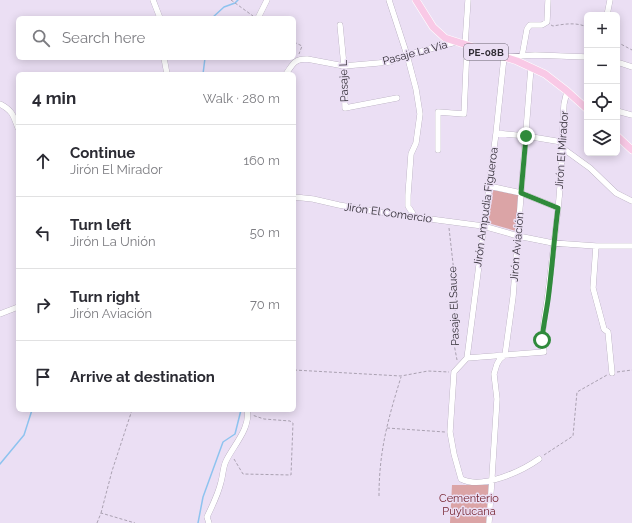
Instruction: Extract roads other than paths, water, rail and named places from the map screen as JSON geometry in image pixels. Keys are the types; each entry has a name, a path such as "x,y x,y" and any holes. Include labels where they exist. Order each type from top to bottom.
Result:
{"main road":[{"name":"PE-08B","path":"416,0 433,27 445,38 531,67 545,74 584,106"},
{"path":"620,139 632,150"}],"street":[{"path":"153,0 159,16"},
{"path":"259,16 266,0"},
{"path":"390,0 407,54 416,89 420,114 416,143 411,154 408,195 408,206 415,217"},
{"path":"438,150 438,112 464,114 468,0"},
{"path":"522,56 527,29 530,25 542,25 547,22 548,0"},
{"path":"608,12 610,0"},
{"name":"Pasaje L","path":"340,25 344,66 345,108 397,98"},
{"name":"Pasaje La Vía","path":"288,72 297,60 307,59 344,66 390,62 407,54 456,42"},
{"path":"504,57 584,57"},
{"name":"Jirón Ampudia Figueroa","path":"467,358 496,133 504,57"},
{"path":"164,60 167,72"},
{"path":"620,63 632,67"},
{"name":"Jirón Aviación","path":"505,355 513,297 531,67"},
{"name":"Jirón El Mirador","path":"505,355 544,352 542,340 548,301 553,243 558,208 564,104 567,91"},
{"path":"576,99 584,101"},
{"path":"0,104 9,109 16,122"},
{"path":"620,112 632,115"},
{"path":"496,133 526,136 562,144 616,193 632,201"},
{"path":"489,186 521,193 558,208"},
{"name":"Jirón El Comercio","path":"296,198 313,199 339,205 483,226 518,236"},
{"path":"518,236 553,243 596,246 632,246"},
{"path":"596,246 593,288 604,329 608,332 612,373"},
{"path":"0,314 16,308"},
{"path":"467,358 505,355"},
{"path":"489,523 497,399 494,374 497,364 505,355"},
{"name":"Pasaje El Sauce","path":"467,358 454,372 450,432 461,479 466,482 484,482 492,480"},
{"path":"209,523 207,517 218,493 225,463 243,434 248,412"},
{"path":"492,480 530,466 539,459"}],"waterway":[{"path":"214,16 224,7 235,3 238,0"},
{"path":"203,72 205,60"},
{"path":"0,464 24,435 31,412"},
{"path":"198,523 203,497 223,442 235,434 240,412"}],"park label":[{"name":"Cementerio Puylucana","path":"469,504"}]}
